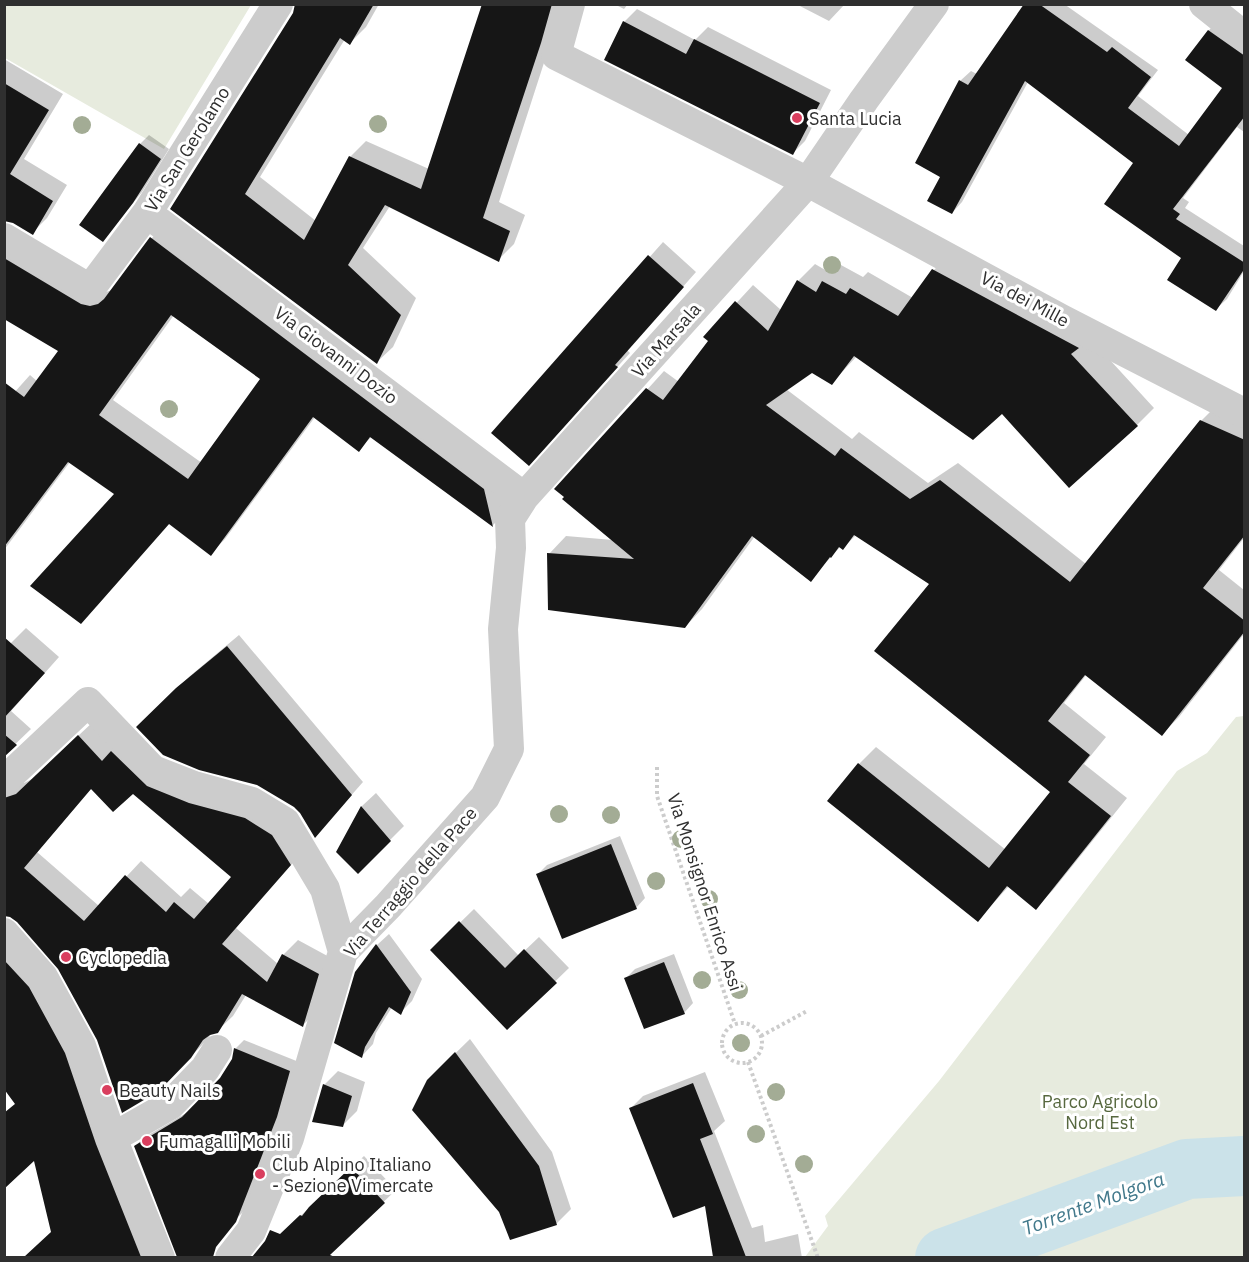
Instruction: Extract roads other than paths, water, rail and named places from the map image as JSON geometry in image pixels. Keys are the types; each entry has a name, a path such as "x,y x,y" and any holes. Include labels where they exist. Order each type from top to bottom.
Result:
{"street":[{"name":"Via San Gerolamo","path":"4,238 90,289 147,213 278,4"},
{"path":"570,4 556,55 808,182"},
{"name":"Via Marsala","path":"524,497 808,182 934,4"},
{"path":"1204,4 1245,36"},
{"name":"Via dei Mille","path":"808,182 1061,319 1245,413"},
{"name":"Via Giovanni Dozio","path":"147,213 524,497"},
{"name":"Via Terraggio della Pace","path":"230,1257 251,1232 288,1138 343,952 388,906 485,797 508,749 503,628 511,548 510,519 524,497"},
{"path":"4,780 88,702 153,770 194,786 252,802 285,822 325,889 343,952"},
{"path":"4,933 43,977 81,1046 112,1138 160,1257"},
{"path":"112,1138 170,1105 205,1070 217,1050"}],"waterway":[{"name":"Torrente Molgora","path":"945,1258 1187,1169 1244,1166"}],"place":[{"name":"Santa Lucia","path":"797,118"},
{"name":"Cyclopedia","path":"66,957"},
{"name":"Beauty Nails","path":"107,1090"},
{"name":"Fumagalli Mobili","path":"147,1141"},
{"name":"Club Alpino Italiano - Sezione Vimercate","path":"260,1174"}],"park label":[{"name":"Parco Agricolo Nord Est","path":"1100,1111"}]}
